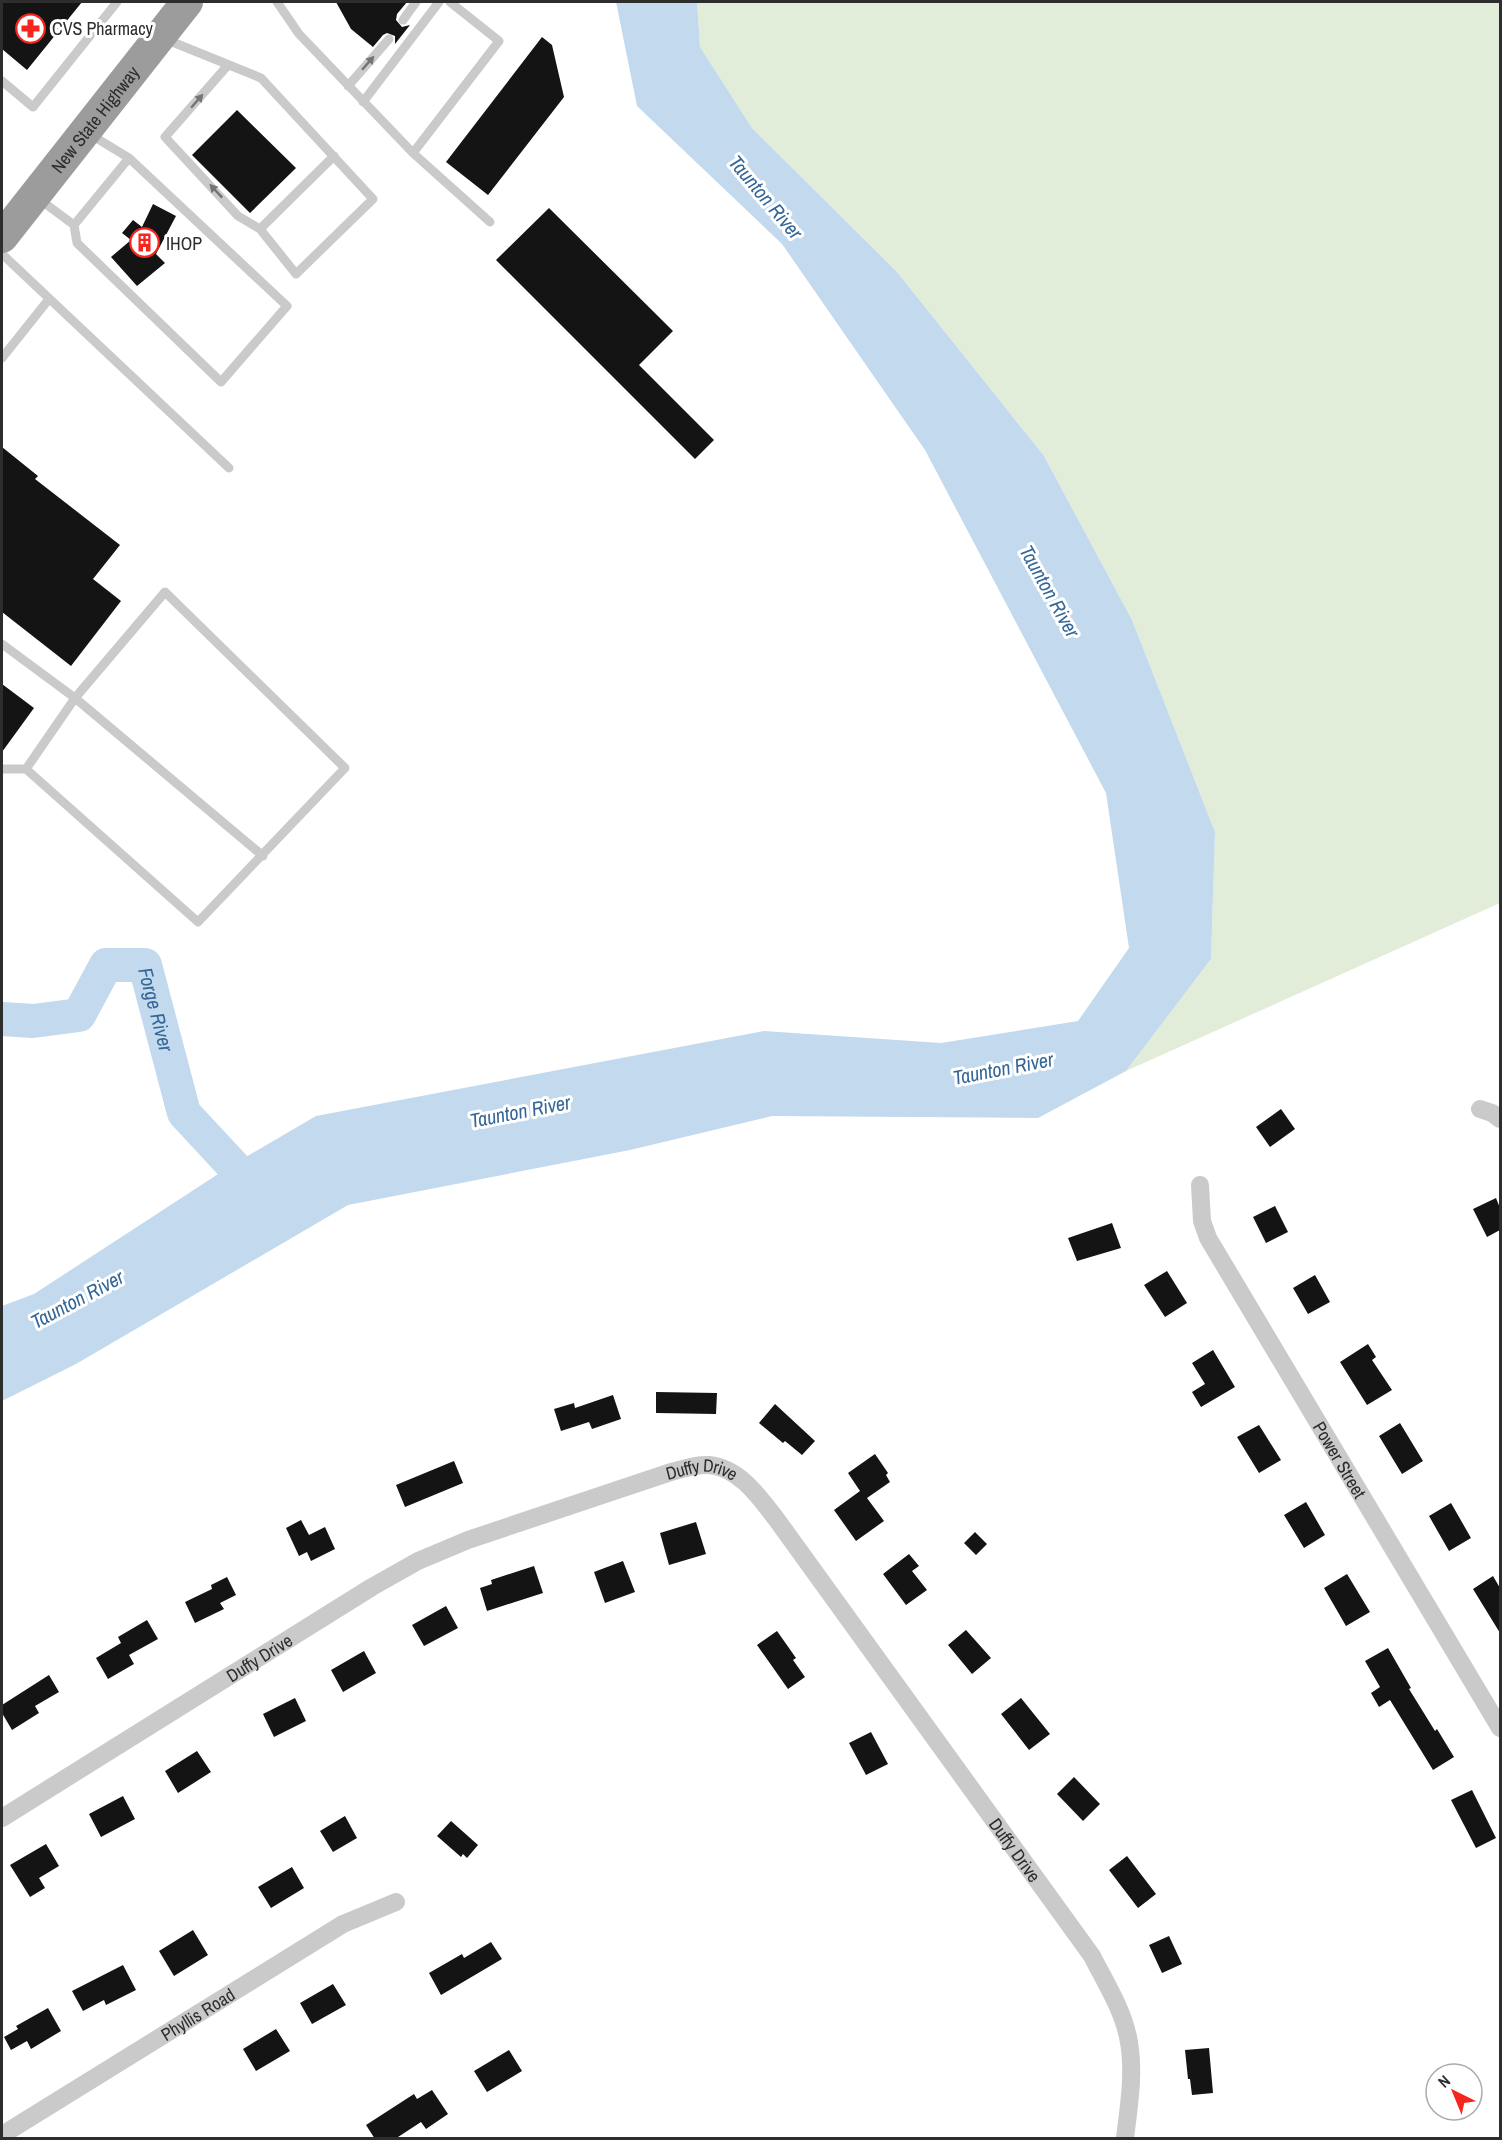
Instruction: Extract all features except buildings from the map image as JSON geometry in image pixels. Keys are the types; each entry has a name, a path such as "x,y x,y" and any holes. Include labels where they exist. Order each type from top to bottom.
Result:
{"highway":[{"name":"New State Highway","path":"2,237 187,2"}],"street":[{"path":"1480,1109 1500,1119"},
{"name":"Power Street","path":"1200,1185 1202,1221 1208,1238 1500,1728"},
{"name":"Duffy Drive","path":"2,1818 372,1587 418,1561 468,1540 671,1472 709,1465 721,1468 743,1481 772,1513 1092,1956 1119,2009 1128,2036 1131,2062 1125,2139"},
{"name":"Phyllis Road","path":"2,2135 343,1924 396,1902"}],"lane":[{"path":"2,81 33,107 117,2"},
{"path":"277,2 299,34 363,102 413,153 490,222"},
{"path":"403,20 416,2"},
{"path":"363,102 439,2"},
{"path":"413,153 499,41 450,2"},
{"path":"159,37 261,78 373,199 296,274 260,229 238,216 165,136 228,65"},
{"path":"348,86 389,39"},
{"path":"35,195 74,225 77,243 221,382 287,306 129,158 85,132"},
{"path":"260,229 334,156"},
{"path":"74,225 129,158"},
{"path":"2,254 229,468"},
{"path":"2,358 49,299"},
{"path":"2,769 26,769 198,922 345,768 165,592 75,698 26,769"},
{"path":"2,644 75,698 263,856"}],"green space":[{"path":"697,2 1500,2 1500,903 1126,1071 1211,959 1215,832 1132,620 1044,456 897,272 752,128 700,47"}],"water":[{"name":"Taunton River","path":"616,2 697,2 700,47 752,128 897,272 1044,456 1132,620 1215,832 1211,959 1126,1071 1038,1118 772,1116 630,1150 348,1205 76,1364 2,1401 2,1306 34,1294 232,1165 316,1116 764,1031 941,1043 1078,1021 1129,948 1106,793 925,450 782,244 637,106"}],"waterway":[{"name":"Forge River","path":"2,1019 33,1021 79,1015 106,965 145,965 184,1113 261,1196"}],"place":[{"name":"CVS Pharmacy","path":"31,28"},
{"name":"IHOP","path":"145,243"}]}
